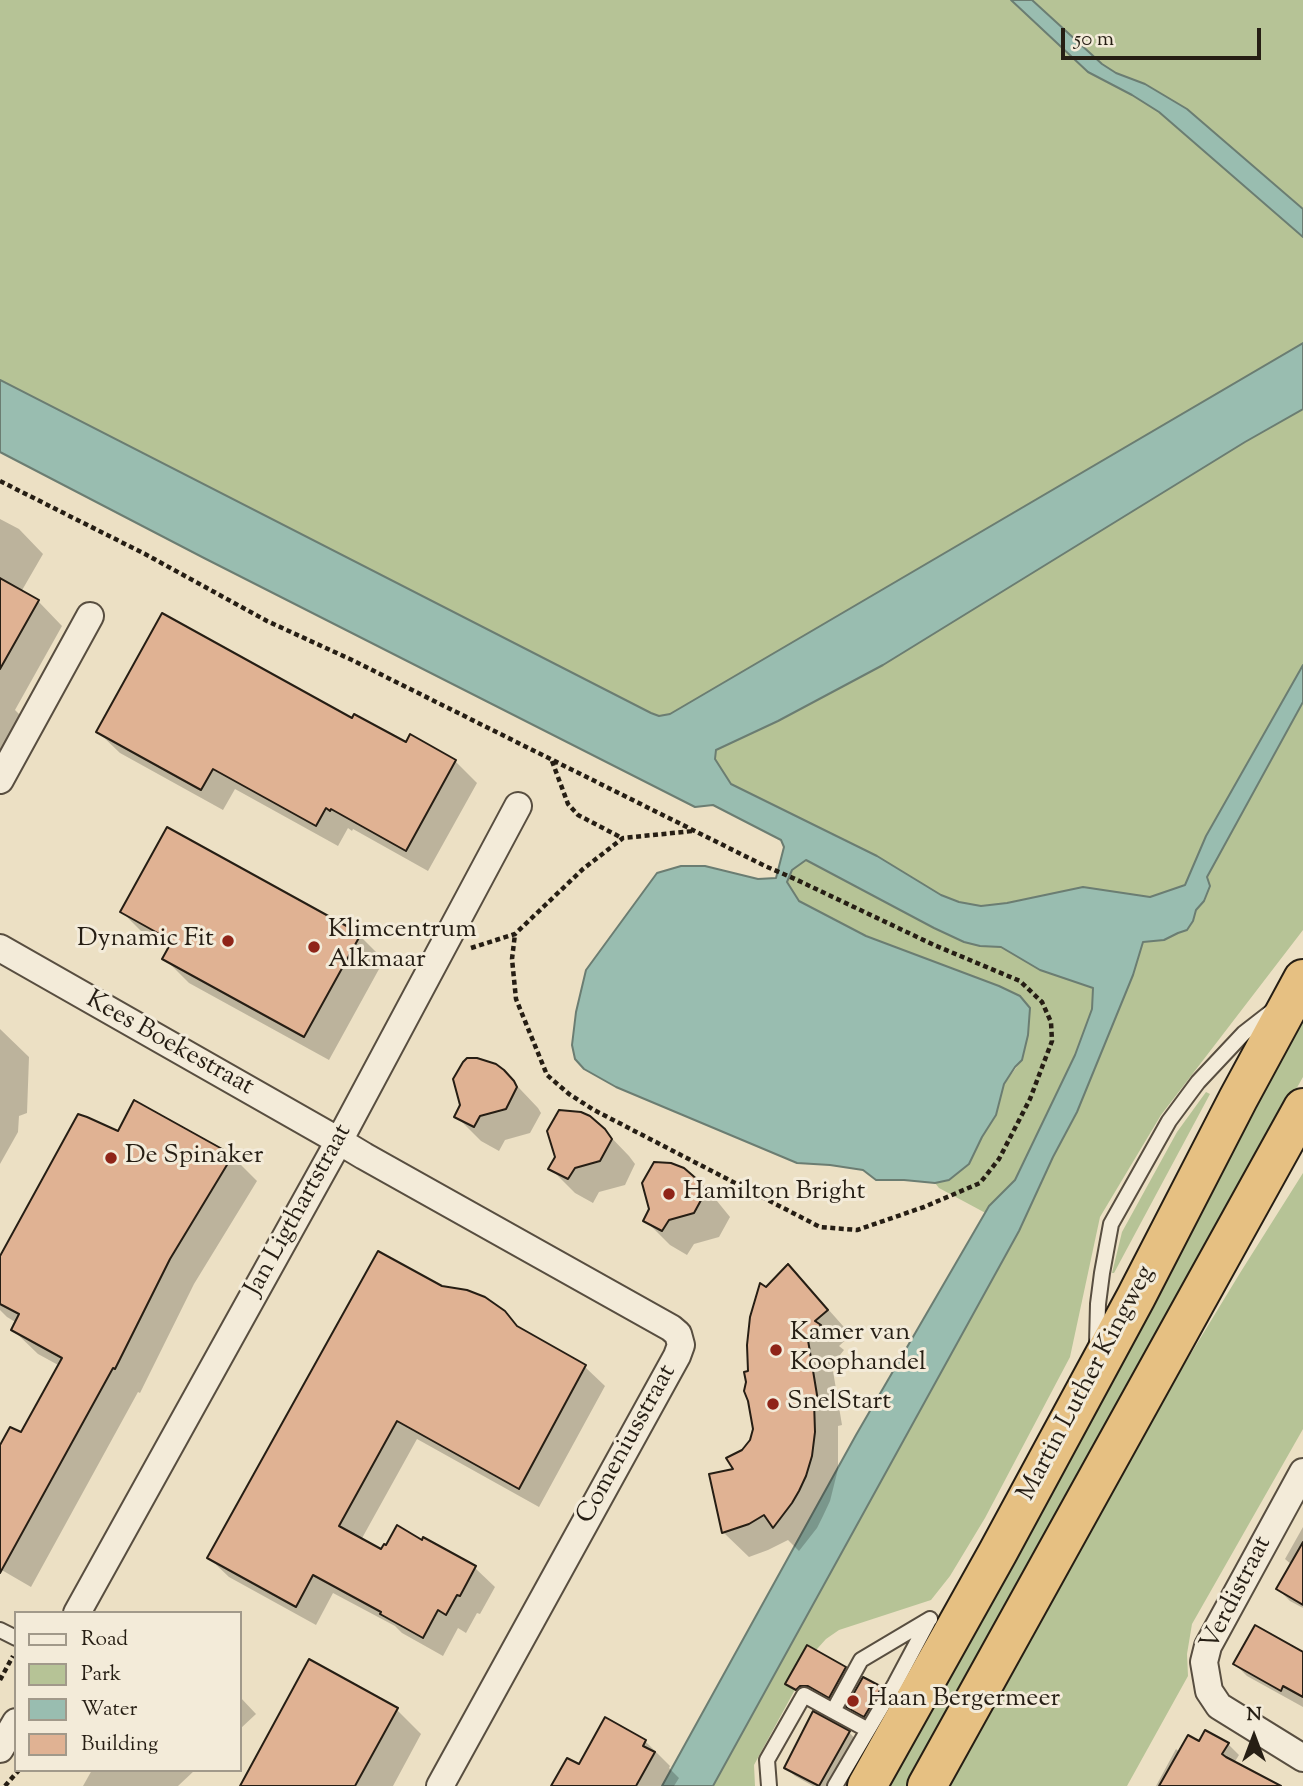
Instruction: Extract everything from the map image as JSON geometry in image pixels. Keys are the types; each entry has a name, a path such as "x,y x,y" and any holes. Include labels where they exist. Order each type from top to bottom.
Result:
{"highway":[{"name":"Martin Luther Kingweg","path":"867,1786 1097,1370 1300,985"},
{"name":"Martin Luther Kingweg","path":"927,1786 1303,1108"},
{"path":"930,1619 998,1552"}],"street":[{"path":"0,780 90,616"},
{"name":"Jan Ligthartstraat","path":"78,1611 339,1141 518,806"},
{"name":"Kees Boekestraat","path":"0,948 339,1141"},
{"name":"Comeniusstraat","path":"339,1141 671,1328 678,1334 681,1345 440,1786"},
{"name":"Verdistraat","path":"1303,1472 1208,1646 1204,1662 1209,1691 1219,1706 1303,1758"},
{"path":"0,1748 14,1725"}],"lane":[{"path":"1097,1370 1098,1304 1111,1224 1169,1121 1198,1083 1244,1033 1300,985"},
{"path":"833,1711 861,1660 930,1619"},
{"path":"835,1786 930,1619"},
{"path":"769,1786 767,1760 804,1695 868,1730"}],"path":[{"path":"0,481 145,554 267,621 352,660 765,866 934,945 1020,981 1042,1002 1051,1022 1052,1041 1030,1099 999,1159 980,1183 857,1230 820,1227 594,1110 547,1075 516,999 512,960 515,934 583,869 623,838 694,831"},
{"path":"552,760 568,804 578,815 623,838"},
{"path":"0,1680 14,1656"},
{"path":"5,1786 17,1772"}],"green space":[{"path":"0,0 1011,0 1088,72 1159,112 1303,237 1303,343 670,714 659,716 0,380"},
{"path":"1032,0 1303,0 1303,209 1187,109 1145,84 1116,73 1102,64"},
{"path":"1303,409 1303,665 1206,836 1185,885 1150,897 1083,888 981,906 959,902 941,895 877,856 731,784 720,769 715,759 716,750 778,721 883,665"},
{"path":"1303,702 1303,930 1161,1115 1100,1217 1070,1357 985,1518 950,1576 931,1600 839,1630 817,1649 754,1765 755,1786 713,1786 1019,1231 939,1188 935,1183 950,1180 982,1137 996,1115 1004,1084 1022,1060 866,936 798,901 787,882 792,870 806,860 964,942 1001,947 1040,970 1123,998 1143,942 1164,940 1187,930 1193,921 1196,910 1204,901 1210,886 1206,877"},
{"path":"1303,1007 1303,1077 907,1786 886,1786"},
{"path":"1206,1092 1210,1094 1112,1273 1122,1232 1177,1132"},
{"path":"1303,1173 1303,1429 1192,1624 1187,1654 1188,1676 1127,1786 945,1786 1131,1452"}],"water":[{"path":"1011,0 1032,0 1102,64 1116,73 1145,84 1187,109 1303,209 1303,237 1159,112 1088,72"},
{"path":"1303,343 1303,409 883,665 778,721 716,750 715,759 731,784 877,856 941,895 959,902 981,906 1007,903 1083,887 1150,897 1185,885 1206,836 1303,665 1303,702 1207,877 1210,886 1204,901 1196,910 1187,930 1164,940 1143,942 1133,975 1077,1112 1019,1231 713,1786 662,1786 856,1435 989,1206 1015,1180 1075,1055 1092,1009 1093,988 1040,970 1001,947 964,942 806,860 792,870 787,882 799,901 866,936 999,986 1020,996 1030,1008 1028,1035 1022,1060 1004,1084 996,1115 969,1164 949,1180 935,1183 876,1180 863,1170 797,1163 616,1087 584,1069 575,1059 572,1045 576,1012 586,970 657,873 681,866 705,866 758,879 776,878 784,847 781,840 713,805 695,807 0,452 0,380 659,716 670,714"}],"building":[{"path":"0,578 39,600 0,669"},
{"path":"162,613 352,718 354,714 406,742 410,734 456,760 406,851 331,809 330,811 326,808 316,826 213,769 201,790 96,732"},
{"path":"167,827 361,934 304,1037 162,959 172,941 120,912"},
{"path":"467,1058 496,1064 517,1087 506,1109 480,1116 474,1127 454,1117 460,1105 453,1079"},
{"path":"134,1100 233,1155 170,1259 115,1369 113,1368 0,1573 0,1445 10,1427 21,1432 62,1358 11,1330 19,1314 0,1304 0,1256 78,1114 118,1131"},
{"path":"559,1110 581,1112 590,1116 612,1139 600,1161 575,1168 568,1179 548,1169 555,1157 547,1131"},
{"path":"654,1162 671,1163 684,1168 706,1191 694,1213 669,1220 662,1231 643,1221 649,1209 642,1183"},
{"path":"378,1251 442,1286 467,1290 485,1297 505,1311 517,1326 586,1365 519,1489 397,1421 339,1526 381,1549 397,1525 476,1566 460,1596 457,1595 446,1615 438,1610 423,1638 313,1575 296,1607 207,1558"},
{"path":"788,1264 828,1310 815,1321 821,1325 808,1340 818,1401 814,1401 815,1432 812,1456 799,1491 773,1528 764,1515 749,1524 722,1533 709,1474 733,1469 726,1458 742,1450 750,1440 753,1429 744,1391 744,1372 748,1371 750,1317 760,1283 766,1287"},
{"path":"1303,1542 1303,1605 1276,1589"},
{"path":"1255,1625 1303,1652 1303,1697 1283,1686 1281,1691 1233,1664"},
{"path":"807,1645 846,1667 829,1698 808,1686 800,1686 796,1690 785,1684"},
{"path":"309,1659 398,1708 355,1786 240,1786"},
{"path":"863,1677 882,1687 864,1717 846,1707"},
{"path":"813,1711 850,1731 819,1786 784,1768"},
{"path":"605,1717 646,1740 643,1746 655,1752 636,1786 551,1786 567,1758 579,1764"},
{"path":"1205,1730 1229,1743 1222,1754 1226,1757 1281,1786 1159,1786 1188,1735 1199,1741"}],"place":[{"name":"Dynamic Fit","path":"228,941"},
{"name":"Klimcentrum Alkmaar","path":"314,947"},
{"name":"De Spinaker","path":"111,1158"},
{"name":"Hamilton Bright","path":"669,1194"},
{"name":"Kamer van Koophandel","path":"776,1350"},
{"name":"SnelStart","path":"773,1404"},
{"name":"Haan Bergermeer","path":"853,1701"}]}
